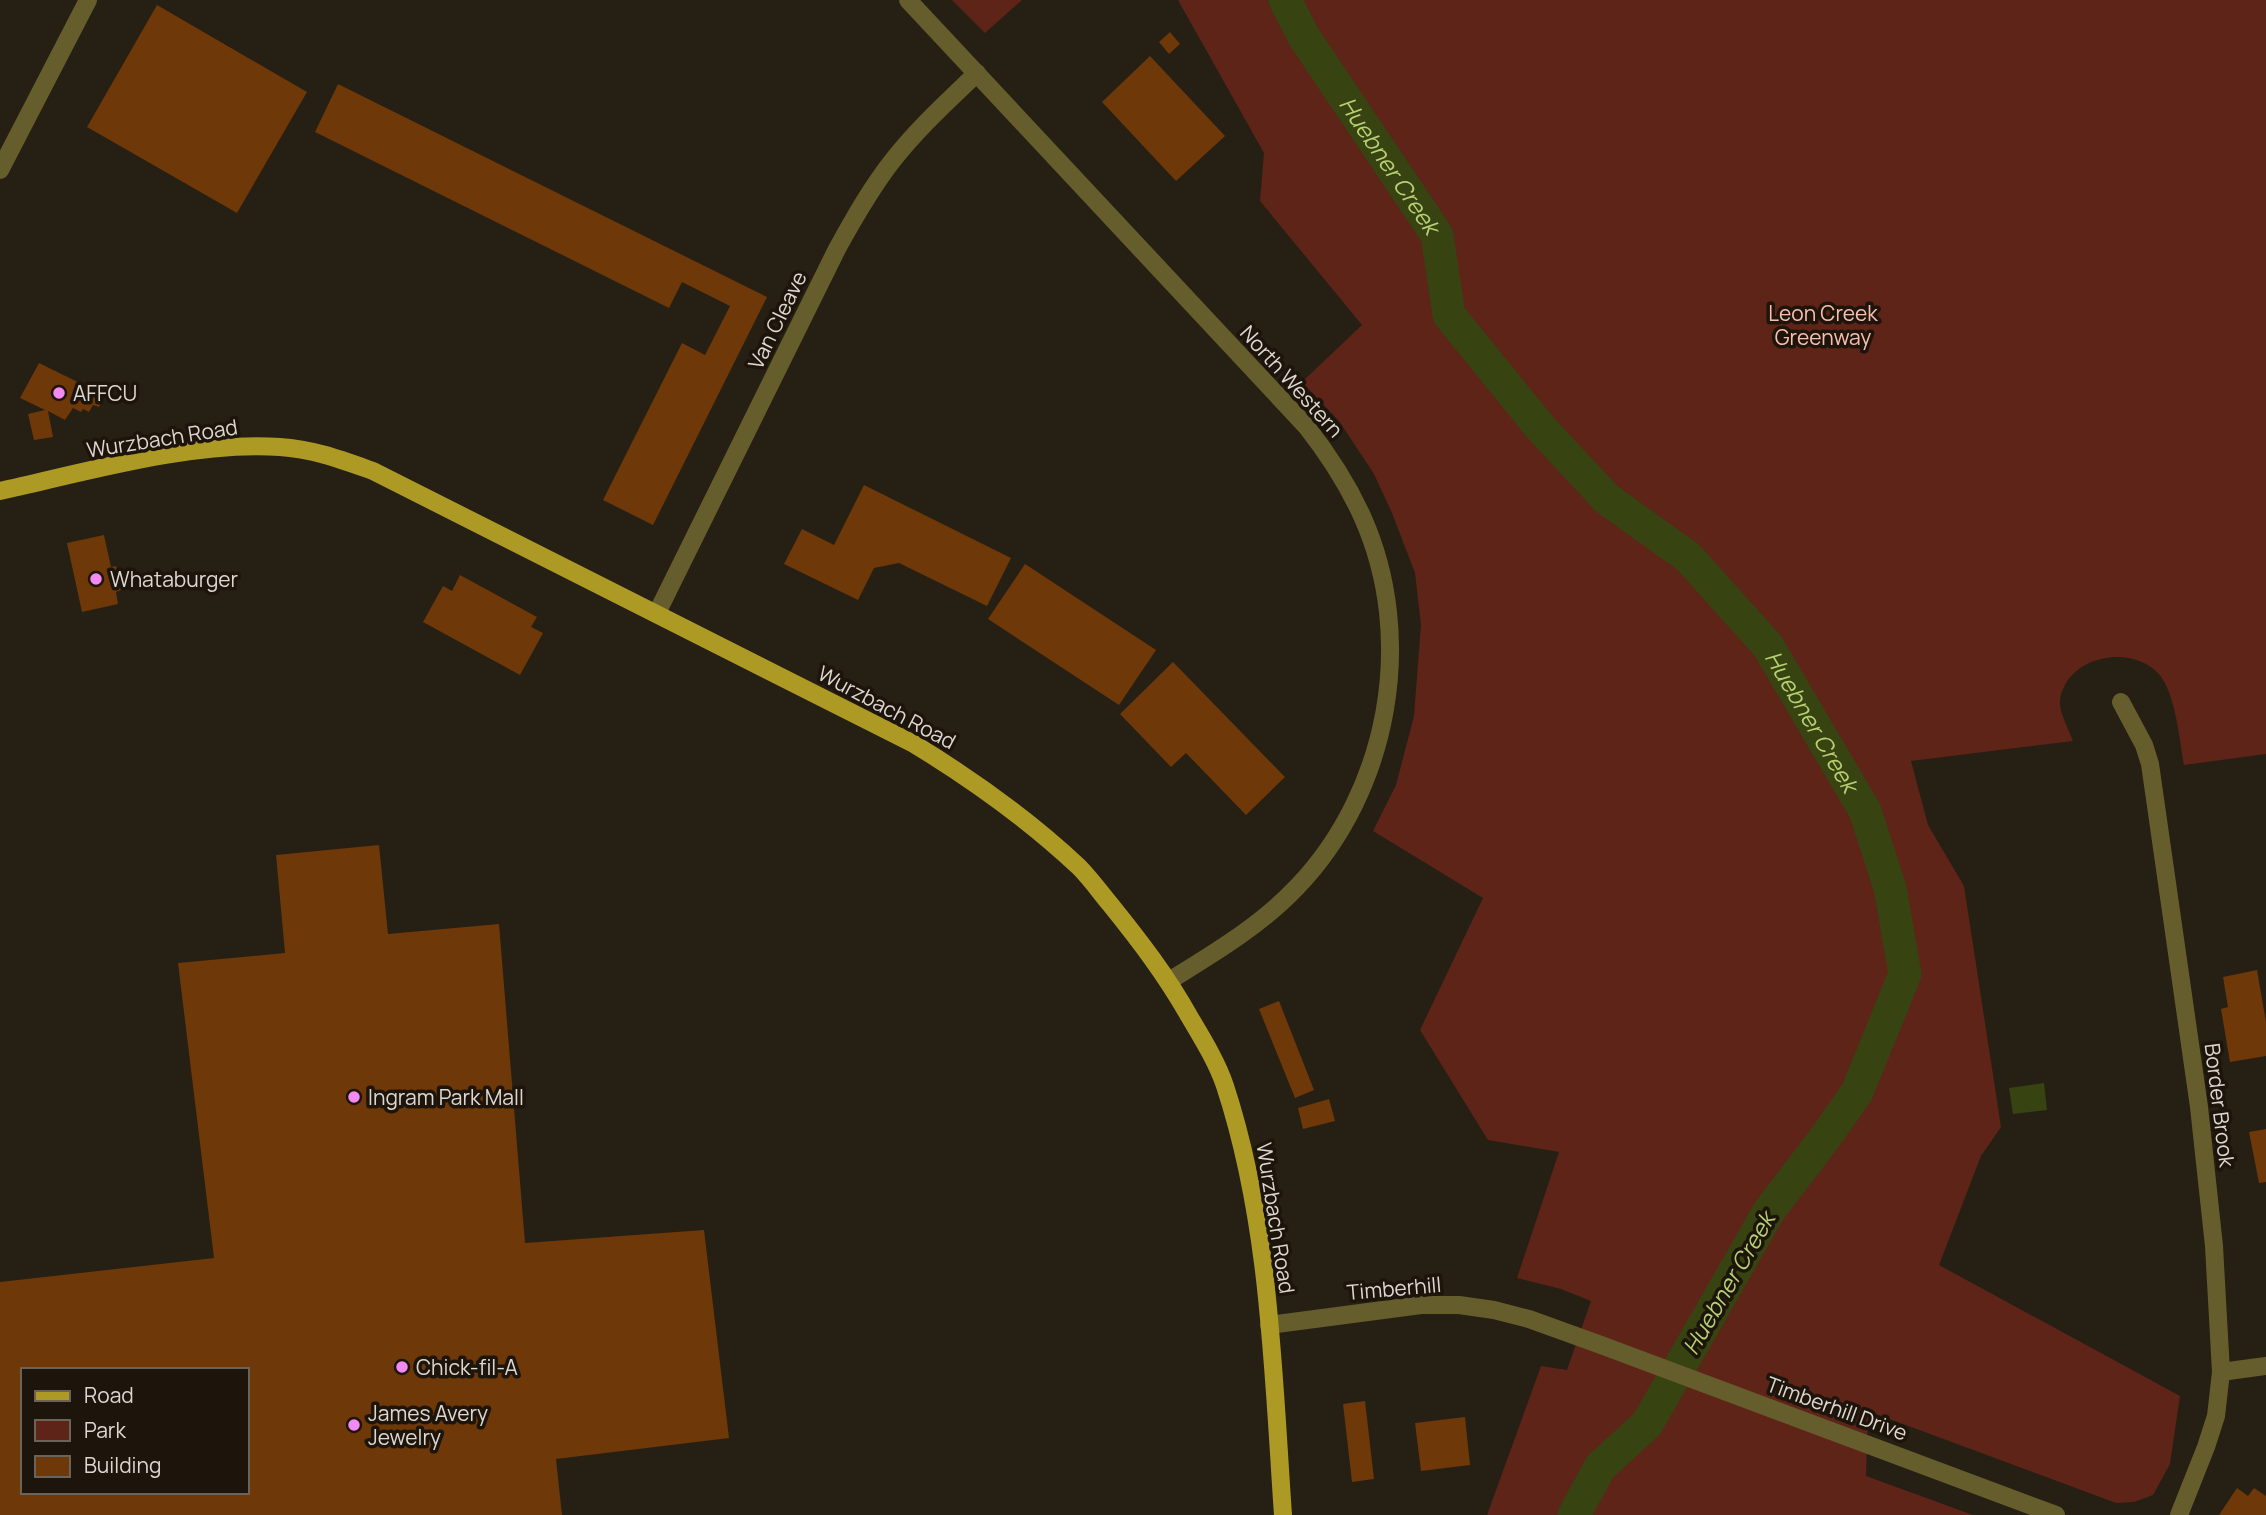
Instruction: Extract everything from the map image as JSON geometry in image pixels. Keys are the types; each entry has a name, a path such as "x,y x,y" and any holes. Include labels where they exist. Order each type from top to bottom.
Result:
{"main road":[{"name":"Wurzbach Road","path":"0,491 211,449 281,447 325,454 373,471 914,744 970,778 1026,821 1081,869 1147,950 1169,981 1224,1083 1244,1153 1255,1209 1269,1325 1283,1515"}],"street":[{"path":"0,170 88,0"},
{"name":"North Western","path":"908,0 1306,426 1328,454 1363,517 1384,586 1389,622 1388,694 1382,729 1372,764 1341,829 1298,887 1272,912 1244,934 1169,981"},
{"name":"Van Cleave","path":"657,613 837,248 863,203 893,159 928,120 977,73"},
{"name":"Border Brook","path":"2121,702 2144,745 2150,764 2199,1107 2214,1245 2221,1372 2216,1416 2207,1447 2179,1515"},
{"name":"Timberhill","path":"1269,1325 1422,1306 1460,1305 1494,1310 1601,1345"},
{"name":"Timberhill Drive","path":"1601,1345 2056,1515"},
{"path":"2221,1372 2266,1366"}],"green space":[{"path":"952,0 1022,0 985,33"},
{"name":"Leon Creek Greenway","path":"1178,0 2266,0 2266,754 2184,765 2176,717 2164,682 2158,673 2146,664 2116,657 2100,659 2086,665 2073,674 2064,686 2060,705 2073,741 1911,761 1928,825 1964,886 2001,1127 1981,1156 1939,1265 2180,1396 2170,1464 2153,1495 2134,1502 2116,1503 1868,1411 1866,1476 1973,1515 1487,1515 1541,1366 1567,1370 1591,1301 1561,1289 1517,1278 1559,1152 1488,1140 1420,1030 1483,898 1373,831 1396,785 1414,716 1421,625 1415,573 1374,474 1339,421 1302,382 1362,325 1260,201 1264,153"}],"shaded area":[{"path":"2044,1083 2047,1110 2013,1114 2009,1088"}],"building":[{"path":"157,5 307,92 237,213 87,127"},
{"path":"1170,32 1180,44 1169,54 1159,42"},
{"path":"1150,56 1225,136 1176,181 1102,102"},
{"path":"338,84 767,297 653,525 603,500 682,343 705,355 730,306 682,282 669,308 315,132"},
{"name":"AFFCU","path":"39,363 96,391 94,394 103,399 99,407 93,405 89,412 73,408 65,420 48,411 53,437 34,440 28,414 45,410 20,398"},
{"path":"864,485 1011,558 987,606 899,563 874,568 858,600 784,564 802,529 834,545"},
{"name":"Whataburger","path":"104,535 111,567 116,566 121,590 116,592 118,604 82,612 67,543"},
{"path":"1025,564 1156,650 1119,705 988,619"},
{"path":"460,575 537,617 531,627 543,633 520,675 423,622 443,586 452,591"},
{"path":"1173,662 1285,777 1246,815 1186,753 1171,767 1120,714"},
{"name":"Ingram Park Mall","path":"379,845 388,934 499,924 525,1243 704,1230 729,1438 556,1459 562,1515 0,1515 0,1282 214,1258 178,963 285,953 276,855"},
{"path":"2257,970 2266,1022 2266,1056 2230,1062 2221,1009 2228,1007 2223,977"},
{"path":"1279,1001 1314,1090 1295,1098 1259,1009"},
{"path":"1329,1099 1335,1121 1303,1129 1298,1108"},
{"path":"2266,1129 2266,1182 2259,1183 2249,1132"},
{"path":"1365,1401 1374,1479 1352,1482 1343,1404"},
{"path":"1465,1417 1470,1465 1421,1471 1415,1423"},
{"path":"2237,1488 2248,1496 2254,1488 2266,1496 2266,1515 2219,1515"}],"waterway":[{"name":"Huebner Creek","path":"1285,0 1304,37 1437,235 1449,315 1540,427 1607,499 1688,557 1768,646 1865,811 1890,888 1905,974 1857,1092 1769,1211 1647,1424 1600,1467 1574,1515"}],"place":[{"name":"AFFCU","path":"59,393"},
{"name":"Whataburger","path":"96,579"},
{"name":"Ingram Park Mall","path":"354,1097"},
{"name":"Chick-fil-A","path":"402,1367"},
{"name":"James Avery Jewelry","path":"354,1425"}]}
